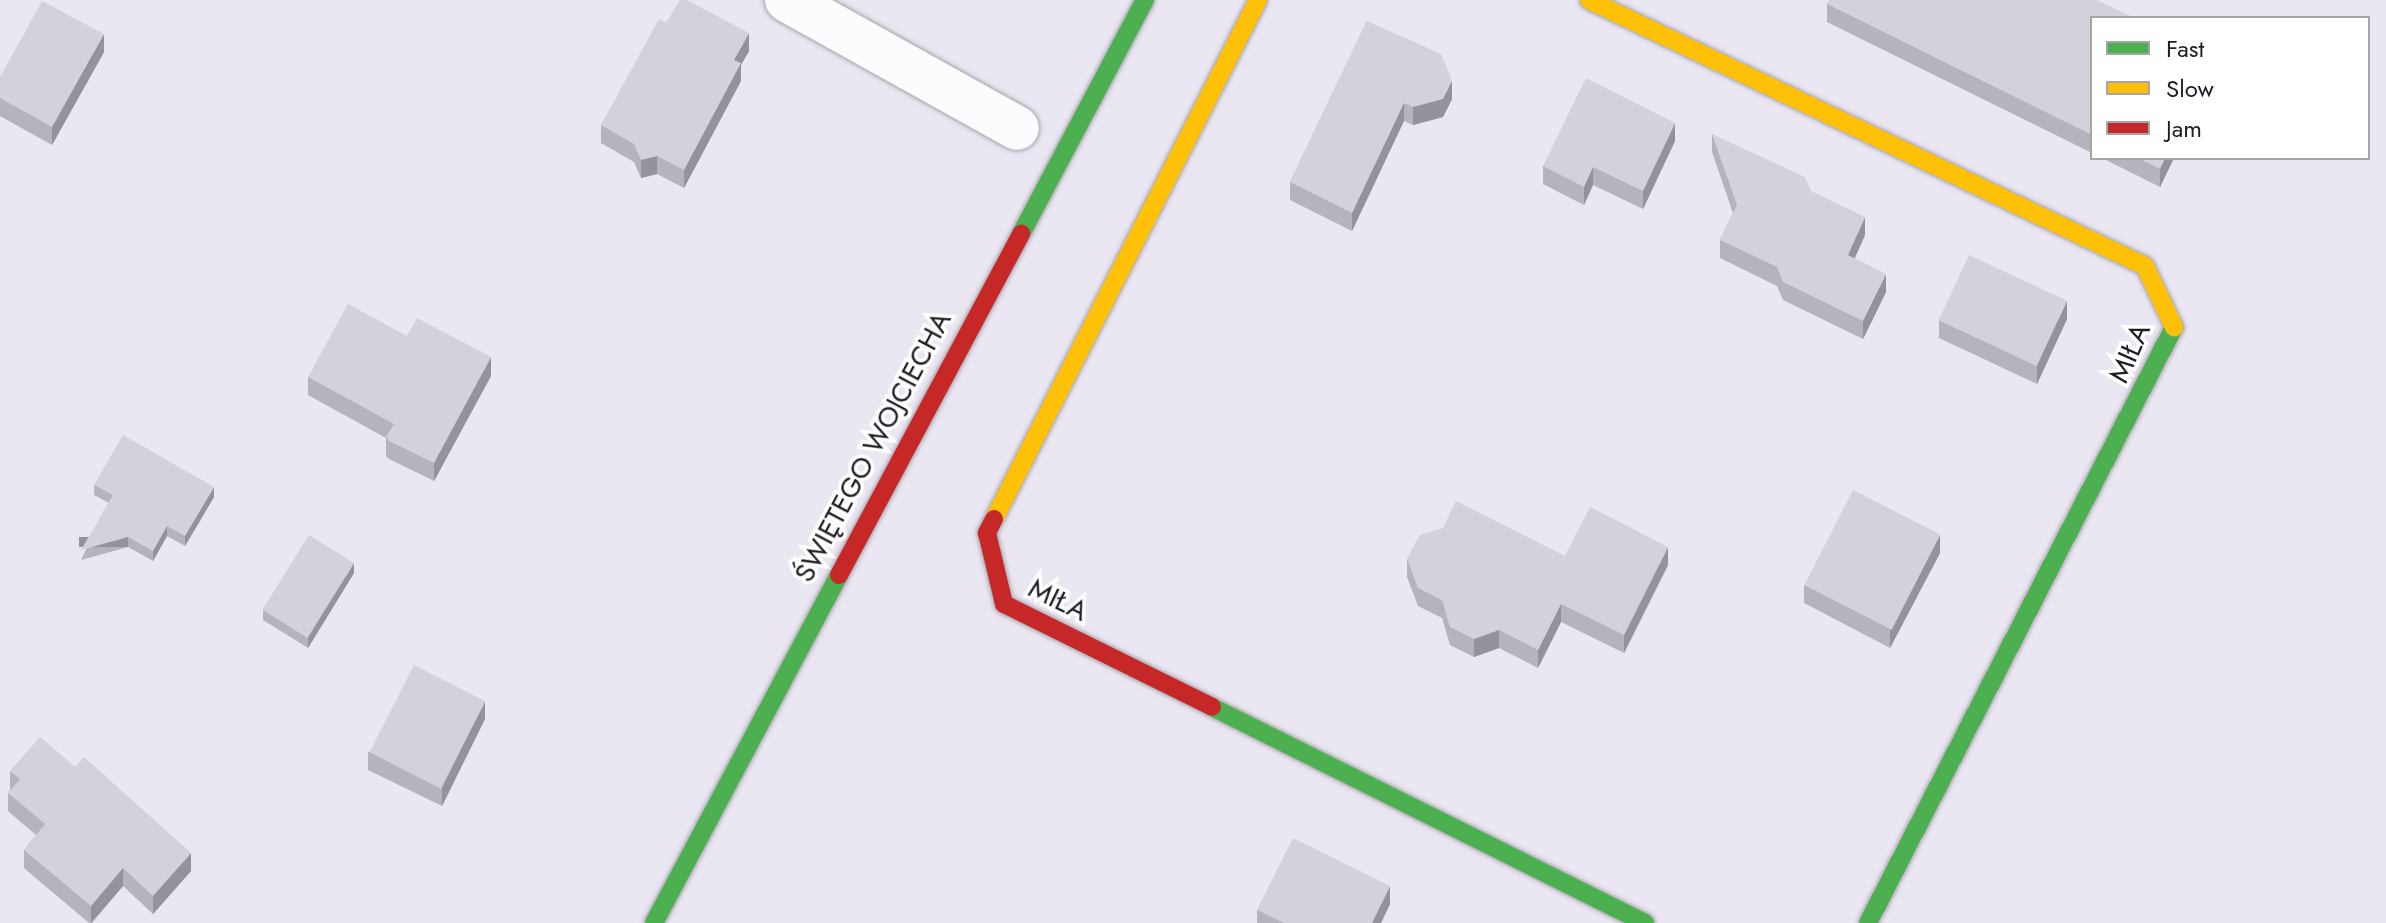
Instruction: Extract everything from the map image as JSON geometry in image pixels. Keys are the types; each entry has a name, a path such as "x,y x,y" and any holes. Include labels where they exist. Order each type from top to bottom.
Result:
{"street":[{"path":"787,0 1017,128"},
{"name":"ŚWIĘTEGO WOJCIECHA","path":"654,923 1145,0"},
{"name":"MIŁA","path":"1258,0 987,533 1004,604 1645,923"},
{"name":"MIŁA","path":"1589,0 2145,266 2176,331 1868,923"}],"building":[{"path":"680,0 687,0 749,33 734,60 741,63 684,170 657,156 641,160 634,144 601,125 659,19 666,23"},
{"path":"1829,0 2097,0 2130,16 2090,16 2090,134 1827,4"},
{"path":"42,1 104,34 52,127 0,98 0,77"},
{"path":"1367,21 1441,54 1452,81 1443,99 1413,107 1404,103 1352,213 1290,182"},
{"path":"1586,78 1675,123 1643,191 1593,167 1584,187 1543,166"},
{"path":"1712,134 1805,177 1811,191 1865,217 1848,255 1886,274 1863,321 1783,282 1777,267 1720,240 1737,205"},
{"path":"2142,160 2164,160 2160,169"},
{"path":"1969,255 2067,301 2036,366 1939,320"},
{"path":"348,304 407,336 417,318 491,357 434,463 389,441 386,437 394,424 308,377"},
{"path":"123,435 214,487 185,536 167,526 153,551 128,537 81,550 113,495 94,485"},
{"path":"1853,490 1940,534 1892,630 1804,585"},
{"path":"1456,501 1565,556 1590,507 1668,547 1624,635 1561,604 1538,650 1499,630 1474,639 1450,627 1442,600 1418,588 1407,559 1420,535 1443,528"},
{"path":"309,535 354,563 307,638 262,610"},
{"path":"414,665 485,701 441,789 370,752"},
{"path":"40,737 75,767 84,757 191,853 153,896 123,868 91,906 24,850 45,824 8,793 20,779 10,771"},
{"path":"1293,838 1390,886 1372,923 1284,923 1257,910"}],"traffic: fast":[{"path":"1021,234 1145,0"},
{"path":"1868,923 2174,327"},
{"path":"654,923 839,575"},
{"path":"1212,707 1645,923"}],"traffic: slow":[{"path":"994,519 1258,0"},
{"path":"1589,0 2145,266 2174,327"}],"traffic: jam":[{"path":"839,575 1021,234"},
{"path":"994,519 987,533 1004,604 1212,707"}]}
